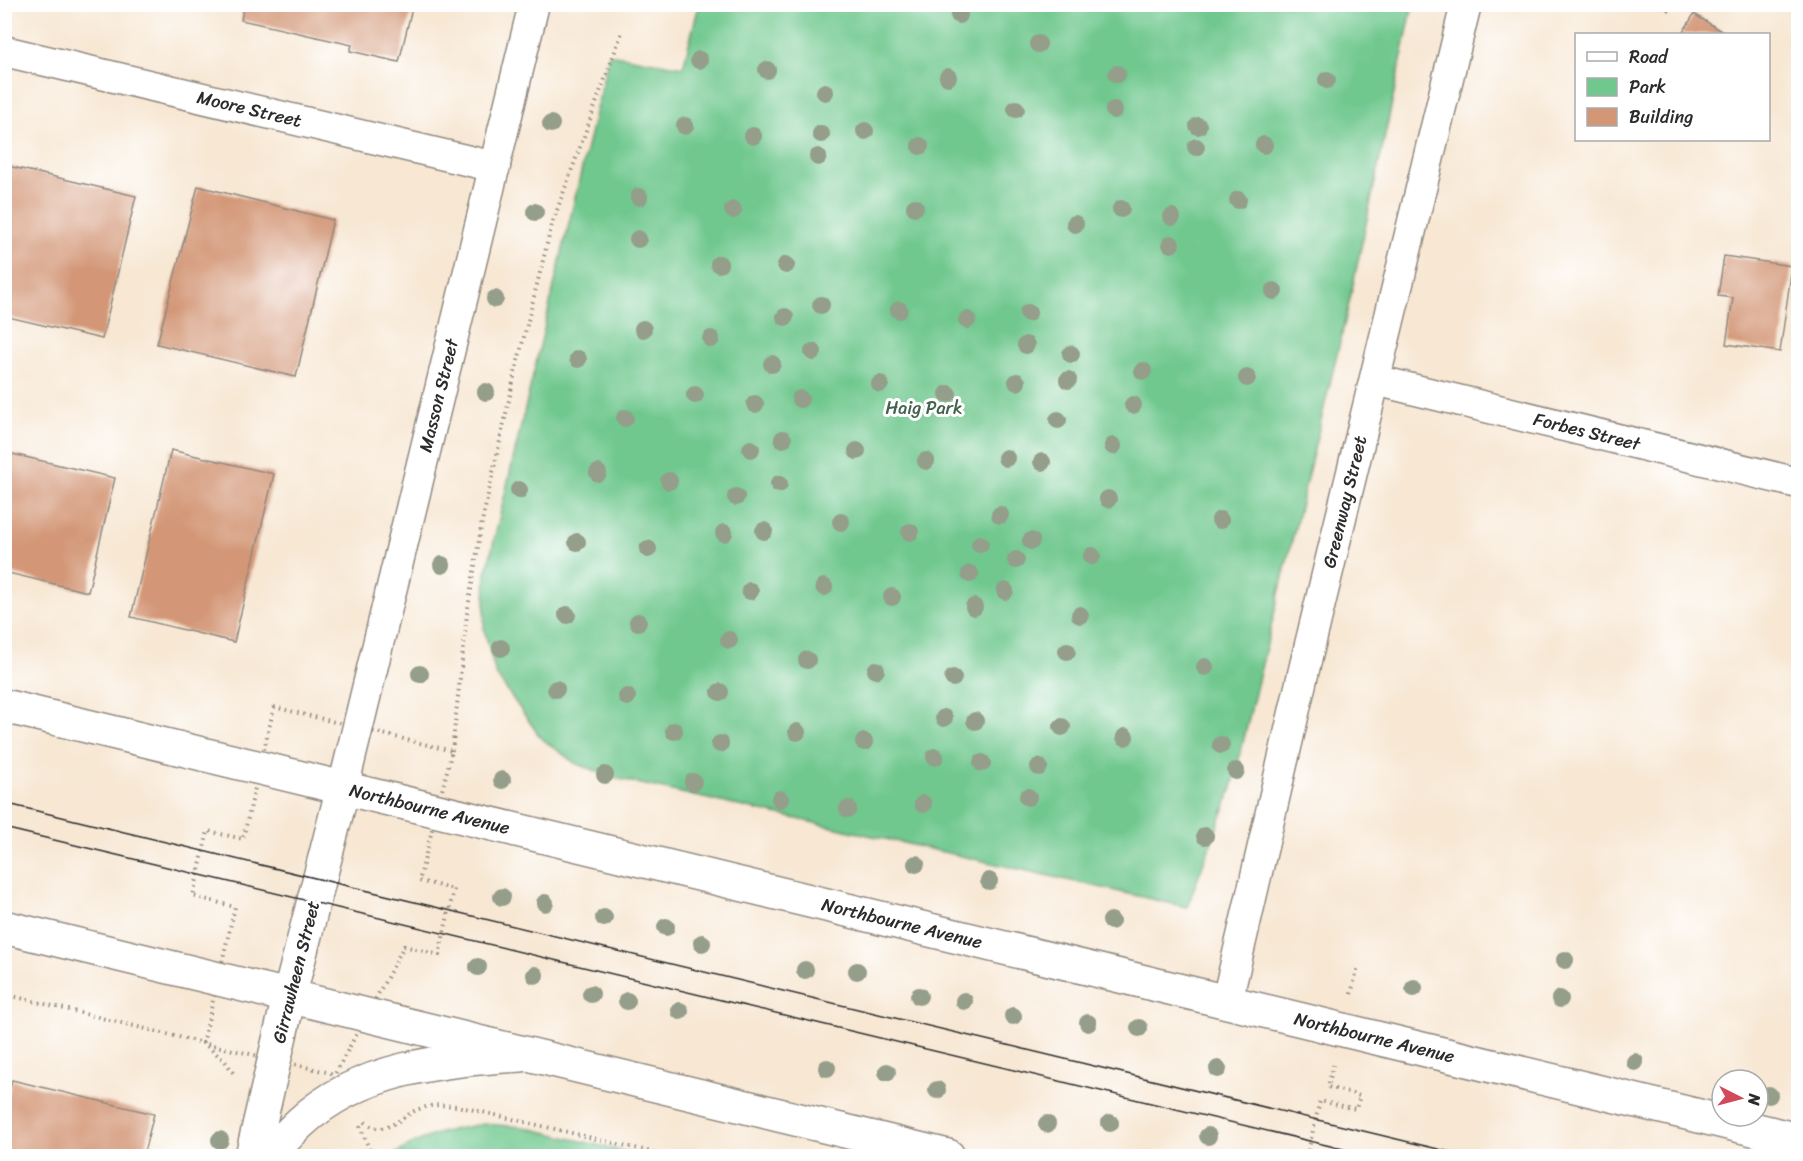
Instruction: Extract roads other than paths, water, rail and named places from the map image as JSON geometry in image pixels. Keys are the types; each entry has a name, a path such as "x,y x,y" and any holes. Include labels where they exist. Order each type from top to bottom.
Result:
{"main road":[{"name":"Northbourne Avenue","path":"4,706 1798,1140"},
{"name":"Girrawheen Street","path":"252,1156 289,996 343,789"},
{"path":"4,927 948,1156"},
{"path":"268,1156 301,1122 343,1091 365,1082 402,1069 463,1059 526,1055"}],"street":[{"name":"Masson Street","path":"343,789 534,4"},
{"name":"Greenway Street","path":"1227,1001 1306,661 1466,4"},
{"name":"Moore Street","path":"4,51 495,167"},
{"name":"Forbes Street","path":"1375,380 1798,483"}],"tram line":[{"path":"4,803 1467,1156"},
{"path":"4,828 1372,1156"}],"park label":[{"name":"Haig Park","path":"924,408"}]}
